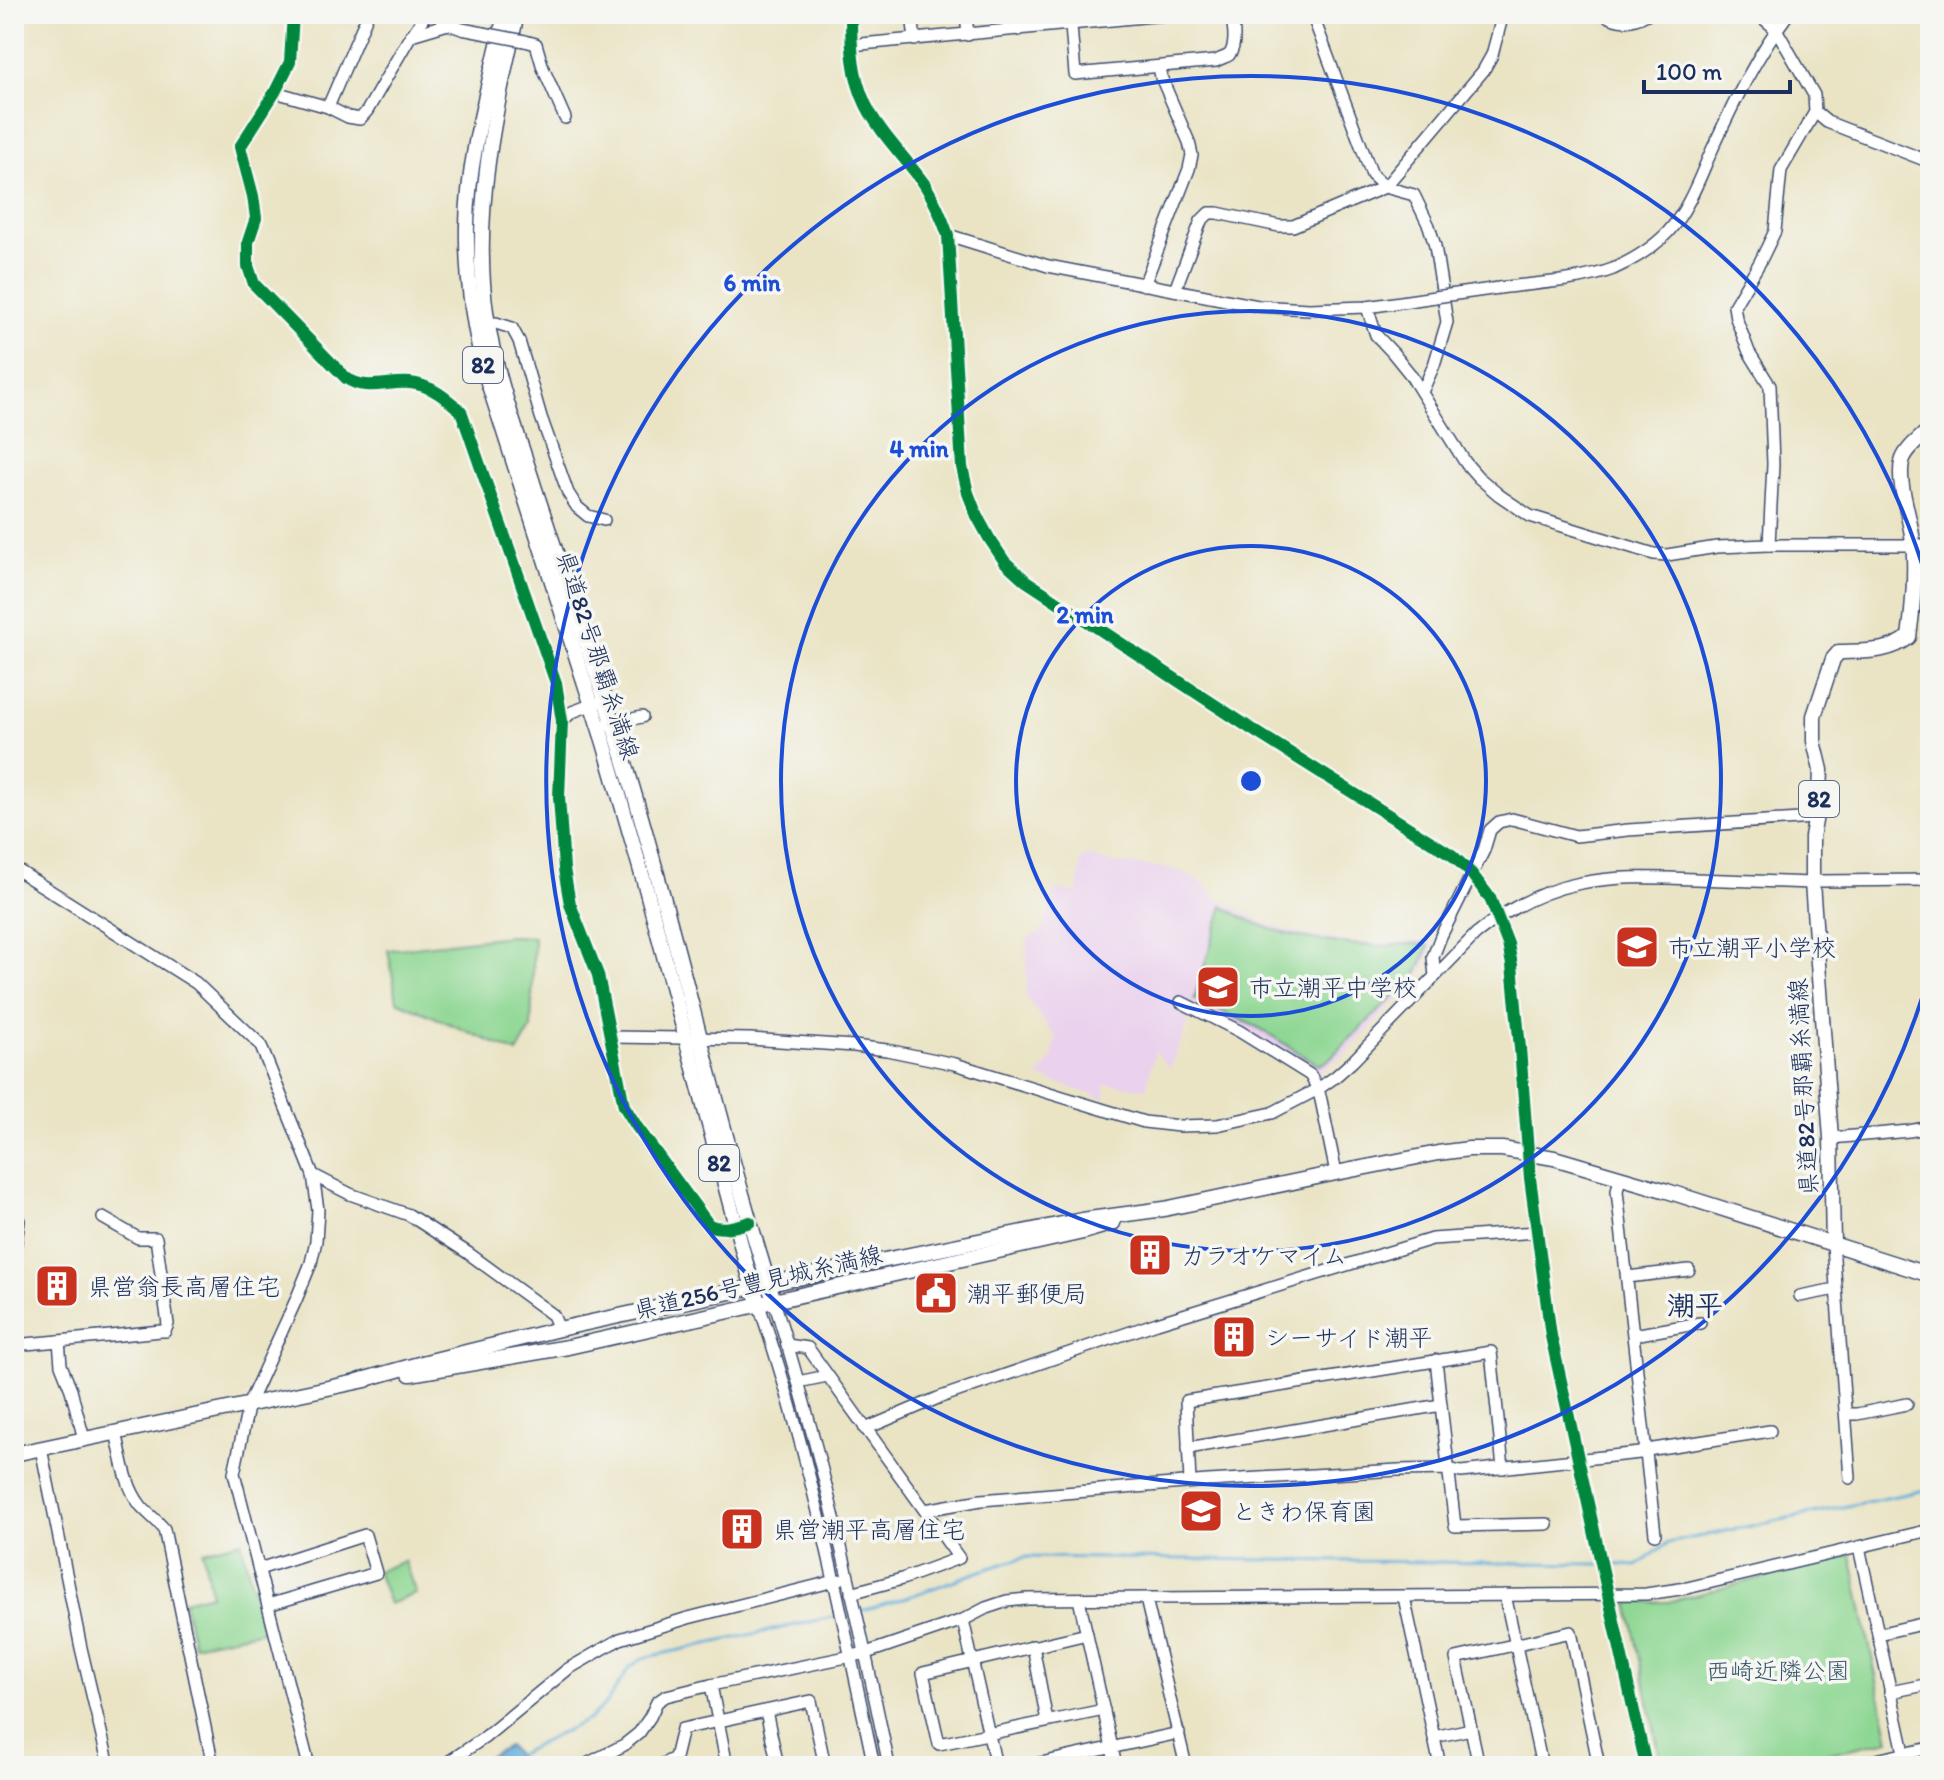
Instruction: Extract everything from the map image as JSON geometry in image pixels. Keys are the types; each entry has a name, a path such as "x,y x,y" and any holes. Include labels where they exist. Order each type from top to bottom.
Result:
{"main road":[{"name":"県道82号那覇糸満線","path":"505,14 469,195 467,255 482,326 598,702 662,890 693,1038 767,1303"},
{"name":"県道82号那覇糸満線","path":"482,326 484,190 497,103 517,14"},
{"name":"県道82号那覇糸満線","path":"1833,1245 1831,1138 1812,883 1814,818 1820,794 1821,770 1814,741 1814,716 1833,659 1839,652 1883,650 1901,644 1909,637 1914,544 1901,480 1902,462 1905,454 1930,429"},
{"name":"県道256号豊見城糸満線","path":"14,1454 358,1381 568,1347 1083,1232 1164,1209 1454,1150 1528,1152 1620,1177 1930,1275"},
{"name":"県道256号豊見城糸満線","path":"358,1381 559,1329 761,1285 1082,1220 1164,1209"}],"street":[{"path":"293,14 290,62 240,147 256,218 248,242 248,266 254,284 355,384 409,383 425,387 440,393 461,411 556,683 562,721 559,797 564,869 570,904 598,975 624,1106 709,1225 716,1228 743,1224"},
{"path":"328,107 368,14"},
{"path":"275,92 360,119 426,14"},
{"path":"411,35 448,24 459,14"},
{"path":"851,14 851,45 858,84 867,106 877,124 925,186 940,212 948,235 962,467 977,516 1005,562 1026,581 1120,644 1452,855 1490,898 1508,944 1512,965 1528,1152 1551,1336 1646,1766"},
{"path":"912,14 915,40"},
{"path":"966,14 968,35"},
{"path":"1017,14 1019,30"},
{"path":"851,45 1019,30 1071,19 1175,14"},
{"path":"1071,19 1075,74 1216,61 1228,55 1233,46 1230,14"},
{"path":"1312,14 1372,175 1385,187 1414,195 1435,246 1447,322 1422,392"},
{"path":"1175,290 1201,221 1209,213 1293,226 1385,187 1483,71 1492,55 1503,14"},
{"path":"1603,14 1627,23 1647,14"},
{"path":"1758,14 1776,29 1814,95 1815,112 1781,170 1775,231 1734,306 1749,352 1770,386 1773,464 1769,545"},
{"path":"948,235 1048,266 1258,306 1309,309 1367,307 1582,277 1609,270 1631,261 1651,247 1669,231 1686,207 1742,86 1788,14"},
{"path":"448,24 536,44 565,118"},
{"path":"1144,285 1192,155 1159,67"},
{"path":"1815,112 1827,122 1930,162"},
{"path":"1367,307 1376,335 1422,392 1465,462 1499,495 1530,516 1654,554 1667,555 1717,547 1769,545 1930,545"},
{"path":"482,326 496,323 512,328 519,341 568,493 588,516 604,520"},
{"path":"562,721 572,712 598,702"},
{"path":"606,725 642,717"},
{"path":"1435,976 1433,957 1484,850 1490,830 1499,822 1512,819 1576,836 1814,818"},
{"path":"14,868 196,983 260,1044 313,1175 318,1210 311,1263 249,1403 234,1473 309,1766"},
{"path":"611,1037 750,1039 842,1045 917,1055 1121,1116 1161,1125 1197,1126 1256,1118 1318,1089 1353,1061 1476,934 1498,916 1564,886 1601,878 1636,876 1812,883 1930,880"},
{"path":"1181,1002 1239,1031 1310,1075 1318,1089 1336,1173"},
{"path":"1831,1138 1930,1127"},
{"path":"313,1175 364,1199 409,1215 468,1253 553,1315 559,1329"},
{"path":"1620,1177 1617,1191 1655,1534"},
{"path":"14,1215 19,1221 14,1254"},
{"path":"14,1345 167,1328 156,1238 138,1238 103,1218"},
{"path":"865,1429 938,1398 1157,1323 1432,1239 1537,1232"},
{"path":"1833,1245 1850,1478"},
{"path":"1627,1277 1689,1270"},
{"path":"1800,1296 1836,1289"},
{"path":"767,1303 787,1345 798,1382 866,1653 889,1766"},
{"path":"767,1303 780,1372 835,1581 874,1766"},
{"path":"1634,1335 1700,1323"},
{"path":"59,1341 61,1365 84,1439"},
{"path":"787,1345 808,1348 959,1558 852,1596"},
{"path":"1190,1482 1186,1401 1491,1352 1503,1468"},
{"path":"1436,1360 1455,1526 1547,1524"},
{"path":"798,1382 827,1376"},
{"path":"1846,1414 1907,1404"},
{"path":"1188,1448 1441,1405"},
{"path":"925,1510 981,1500 1190,1482 1449,1469 1461,1472 1627,1454 1770,1431"},
{"path":"116,1432 129,1485 142,1508 164,1529 213,1766"},
{"path":"41,1448 81,1648 109,1766"},
{"path":"583,1766 624,1745 639,1733 657,1702 666,1696 866,1653 963,1620 1007,1601 1646,1594 1687,1588 1930,1530"},
{"path":"259,1569 365,1535 376,1573 268,1605"},
{"path":"1859,1547 1905,1760"},
{"path":"442,1766 484,1738 568,1669 620,1639 688,1618 848,1578"},
{"path":"1505,1595 1542,1766"},
{"path":"1404,1597 1440,1766"},
{"path":"1079,1599 1116,1766"},
{"path":"1146,1599 1186,1766"},
{"path":"963,1620 996,1766"},
{"path":"1878,1634 1930,1622"},
{"path":"1479,1766 1456,1658 1571,1632 1599,1766"},
{"path":"1087,1634 923,1673 939,1744 1104,1710"},
{"path":"1033,1646 1047,1721"},
{"path":"1890,1692 1930,1684"},
{"path":"711,1685 727,1766"},
{"path":"659,1766 676,1762 682,1729 811,1701 825,1766"},
{"path":"766,1711 778,1766"},
{"path":"1434,1737 1471,1729"},
{"path":"1027,1766 1179,1733"},
{"path":"1849,1766 1905,1760 1930,1748"}],"shaded area":[{"name":"市立潮平中学校","path":"1088,856 1110,863 1183,872 1200,881 1218,899 1268,924 1302,934 1349,942 1428,940 1433,945 1419,976 1348,1052 1317,1075 1212,1012 1207,1020 1191,1013 1170,1070 1155,1051 1146,1088 1105,1084 1105,1099 1038,1077 1052,1059 1056,1038 1026,997 1027,939 1043,930 1055,890 1078,892 1081,859"}],"green space":[{"path":"1223,906 1259,925 1298,936 1360,945 1429,946 1417,974 1327,1061 1319,1065 1259,1028 1194,999"},
{"path":"509,936 534,937 531,1029 517,1053 397,1001 388,950"},
{"path":"241,1541 263,1631 193,1645 184,1601 211,1594 203,1551"},
{"name":"西崎近隣公園","path":"1851,1555 1889,1740 1773,1766 1671,1766 1660,1756 1628,1602 1668,1602"},
{"path":"404,1561 416,1594 389,1604 377,1571"}],"water":[{"path":"508,1746 517,1755 521,1766 470,1766"}],"waterway":[{"path":"1607,1564 1637,1566 1668,1543 1930,1489"},
{"path":"860,1611 1027,1557 1599,1564"},
{"path":"517,1755 591,1718 607,1702 629,1668 643,1658 837,1616"}],"cycle path":[{"path":"293,14 290,62 240,147 256,218 248,242 248,266 254,284 346,378 369,385 401,383 425,386 461,411 556,683 562,721 559,797 564,869 570,904 598,975 624,1106 709,1225 724,1228 750,1222"},
{"path":"851,14 852,49 861,94 886,136 925,185 948,235 962,467 977,516 1005,562 1026,581 1250,728 1452,855 1490,898 1508,944 1512,965 1530,1178 1551,1336 1646,1766"}],"place":[{"name":"市立潮平小学校","path":"1637,947"},
{"name":"市立潮平中学校","path":"1218,987"},
{"name":"カラオケマイム","path":"1150,1255"},
{"name":"県営翁長高層住宅","path":"57,1286"},
{"name":"潮平郵便局","path":"936,1293"},
{"name":"シーサイド潮平","path":"1234,1337"},
{"name":"ときわ保育園","path":"1201,1511"},
{"name":"県営潮平高層住宅","path":"742,1529"}],"district":[{"name":"潮平","path":"1695,1305"}]}
